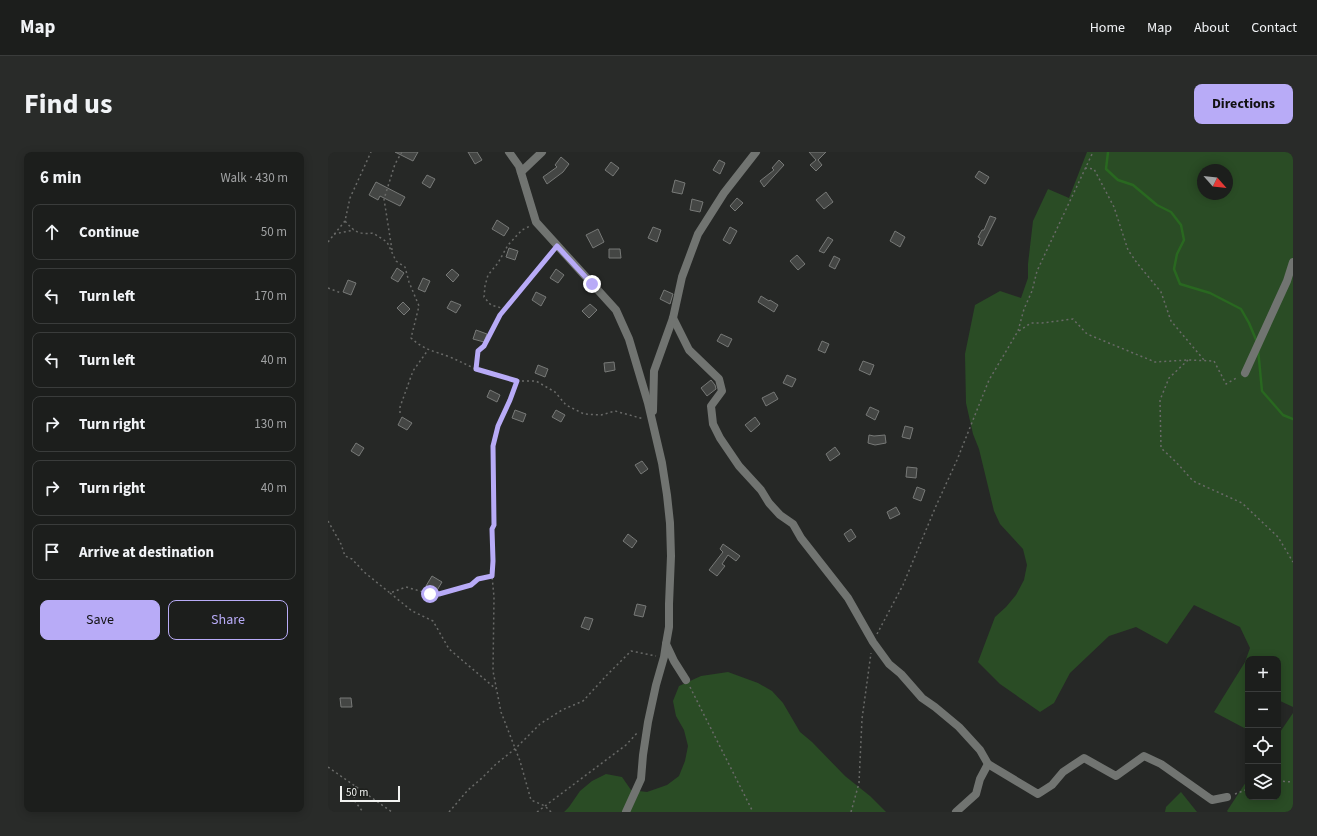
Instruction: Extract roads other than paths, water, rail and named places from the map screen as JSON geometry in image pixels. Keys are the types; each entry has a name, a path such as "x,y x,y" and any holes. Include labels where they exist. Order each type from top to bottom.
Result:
{"street":[{"path":"509,152 519,166 536,222 616,310 630,339 662,463 670,523 669,627 664,657 648,722 641,779 626,812"},
{"path":"521,172 542,152"},
{"path":"652,422 654,371 673,318 682,277 698,234 724,193 756,152"},
{"path":"1245,373 1293,262"},
{"path":"673,318 689,350 719,379 722,390 711,406 713,424 720,438 739,466 761,490 769,503 780,515 793,524 801,538 848,598 872,642 889,664 901,674 922,698 959,727 980,750 988,764 1038,794 1052,785 1063,772 1084,758 1116,776 1144,756 1161,764 1212,800 1227,797"},
{"path":"666,644 674,661 686,680"},
{"path":"956,812 976,794 980,779 988,764"}],"waterway":[{"path":"1108,152 1106,169 1118,180 1133,185 1157,205 1171,212 1181,225 1184,240 1177,254 1174,269 1180,284 1210,293 1241,309 1257,342"},
{"path":"1258,349 1262,391 1283,415 1293,419"}]}
